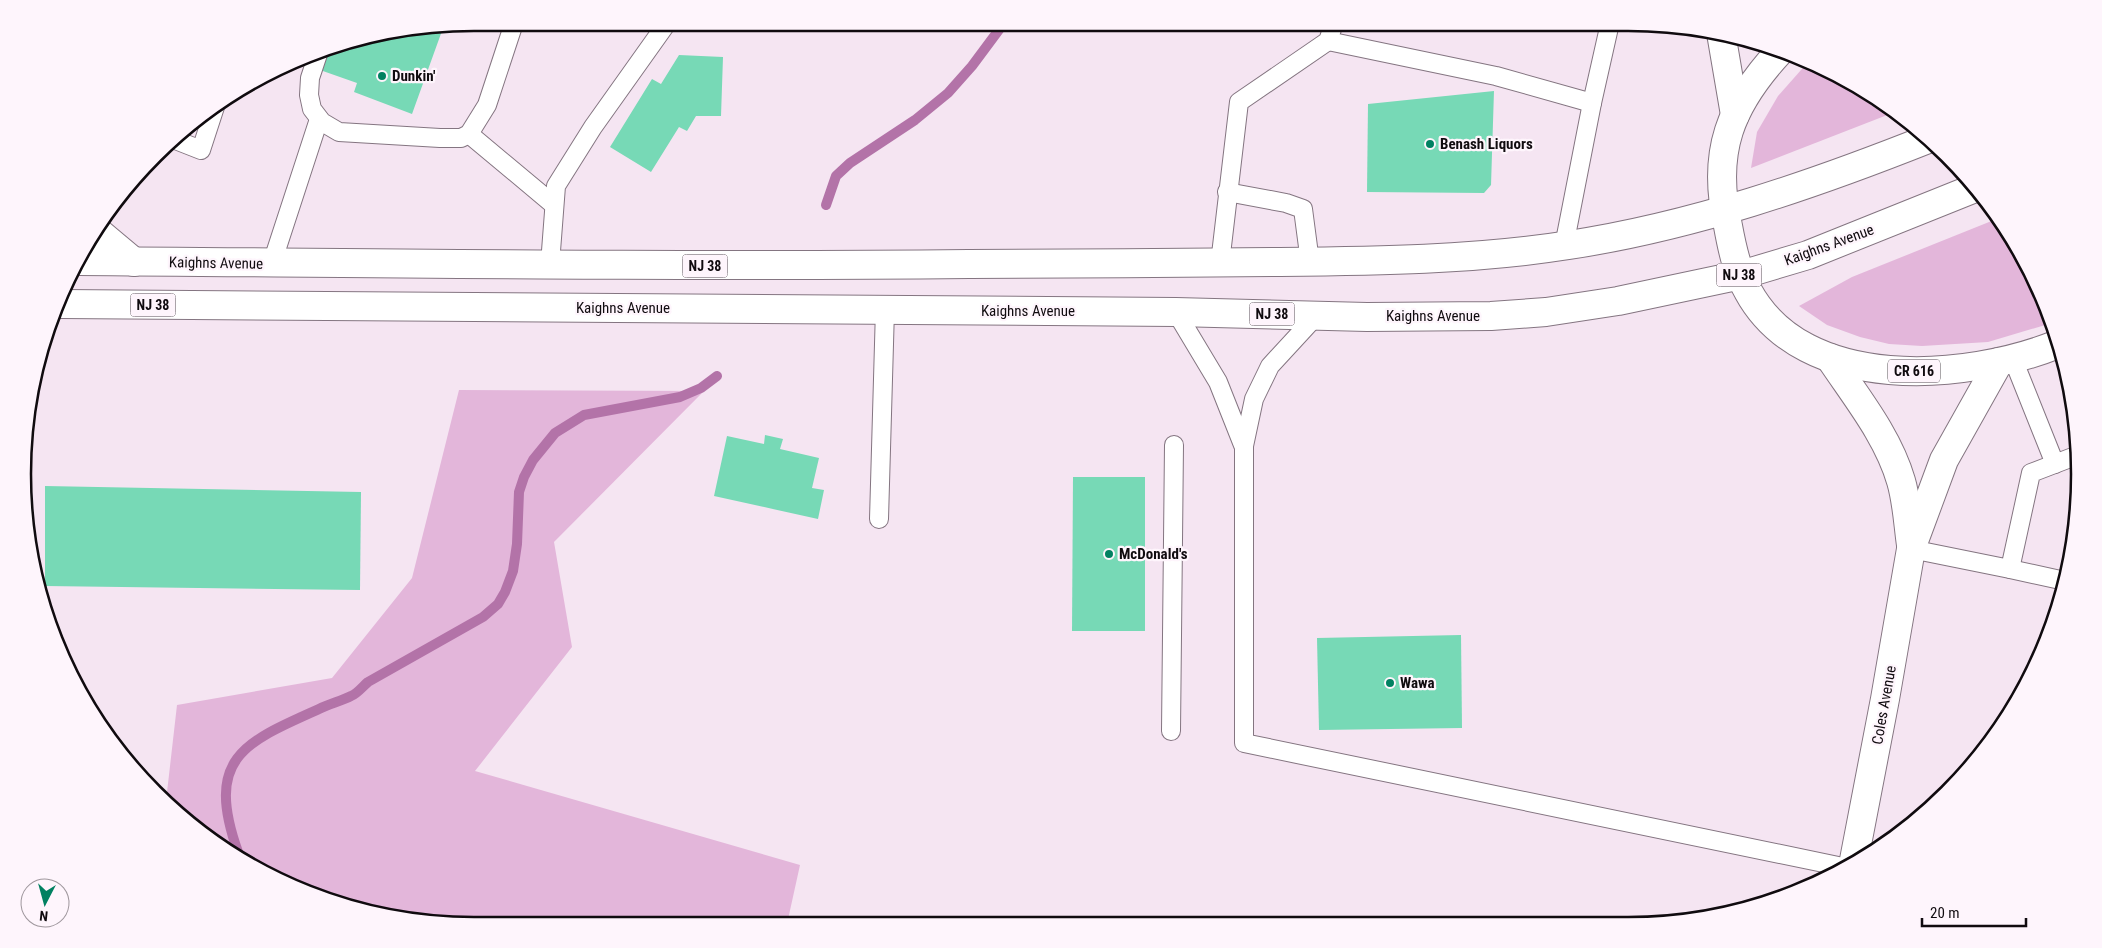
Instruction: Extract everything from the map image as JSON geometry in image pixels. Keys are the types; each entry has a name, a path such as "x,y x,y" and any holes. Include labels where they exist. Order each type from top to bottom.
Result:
{"main road":[{"name":"CR 616","path":"1722,42 1735,115 1722,157 1721,190 1724,210 1741,275 1748,292 1769,320 1801,344 1830,358 1872,368 1905,371 1964,368 2006,361 2052,346"},
{"path":"1735,115 1755,79 1775,57"},
{"name":"Kaighns Avenue","path":"86,261 773,266 1310,262 1468,256 1564,246 1647,230 1791,191 1921,142"},
{"name":"Kaighns Avenue","path":"65,304 1176,312 1367,317 1491,316 1546,312 1618,302 1741,275 1808,255 1968,191"},
{"path":"102,235 134,262"},
{"name":"Coles Avenue","path":"1830,358 1893,458 1902,482 1911,549"},
{"name":"Coles Avenue","path":"1855,853 1911,549 1944,460 2006,361"}],"lane":[{"path":"316,61 310,78 309,94 312,109 319,119 339,132 462,138 469,134 487,104 511,31"},
{"path":"550,264 556,186 574,156 661,31"},
{"path":"1220,263 1239,102 1328,42 1331,31"},
{"path":"1564,246 1608,31"},
{"path":"1328,42 1496,76 1592,103"},
{"path":"181,142 201,150 211,118"},
{"path":"272,263 319,119"},
{"path":"469,134 554,205"},
{"path":"1227,192 1286,203 1303,209 1310,262"},
{"path":"879,519 885,310"},
{"path":"1176,312 1218,382 1244,446"},
{"path":"1317,315 1270,366 1254,399 1244,446 1244,743 1834,865"},
{"path":"2006,361 2055,464"},
{"path":"1170,731 1174,445"},
{"path":"2010,569 2031,473 2070,458"},
{"path":"1911,549 2058,579"}],"shaded area":[{"path":"1803,68 1849,91 1887,115 1751,168 1757,132 1778,96"},
{"path":"1991,221 2025,278 2044,325 1988,342 1922,346 1889,344 1860,337 1827,325 1799,306 1852,277"},
{"path":"459,390 704,391 554,542 572,647 475,771 800,865 789,917 474,917 416,913 388,908 359,902 332,893 278,871 228,842 204,825 167,793 177,705 332,678 412,578"}],"building":[{"name":"Dunkin'","path":"441,32 412,114 354,92 357,83 320,70 324,58 359,46 416,35"},
{"path":"679,55 723,57 721,116 696,116 687,131 679,127 651,172 610,147 652,79 661,84"},
{"name":"Benash Liquors","path":"1494,91 1491,185 1484,193 1367,192 1368,104"},
{"path":"765,435 783,439 780,449 819,458 812,488 824,490 818,519 714,496 727,436 764,444"},
{"name":"McDonald's","path":"1073,477 1145,477 1145,631 1072,631"},
{"path":"45,486 361,492 360,590 45,586"},
{"name":"Wawa","path":"1461,635 1462,728 1319,730 1317,638"}],"waterway":[{"path":"826,205 836,176 850,163 915,120 948,93 972,66 998,31"},
{"path":"237,847 229,821 226,795 229,775 237,758 251,745 269,733 353,695 368,682 483,617 498,604 513,571 517,544 519,492 533,460 555,433 584,415 680,397 701,388 717,376"}],"place":[{"name":"Dunkin'","path":"382,76"},
{"name":"Benash Liquors","path":"1430,144"},
{"name":"McDonald's","path":"1109,554"},
{"name":"Wawa","path":"1390,683"}]}
